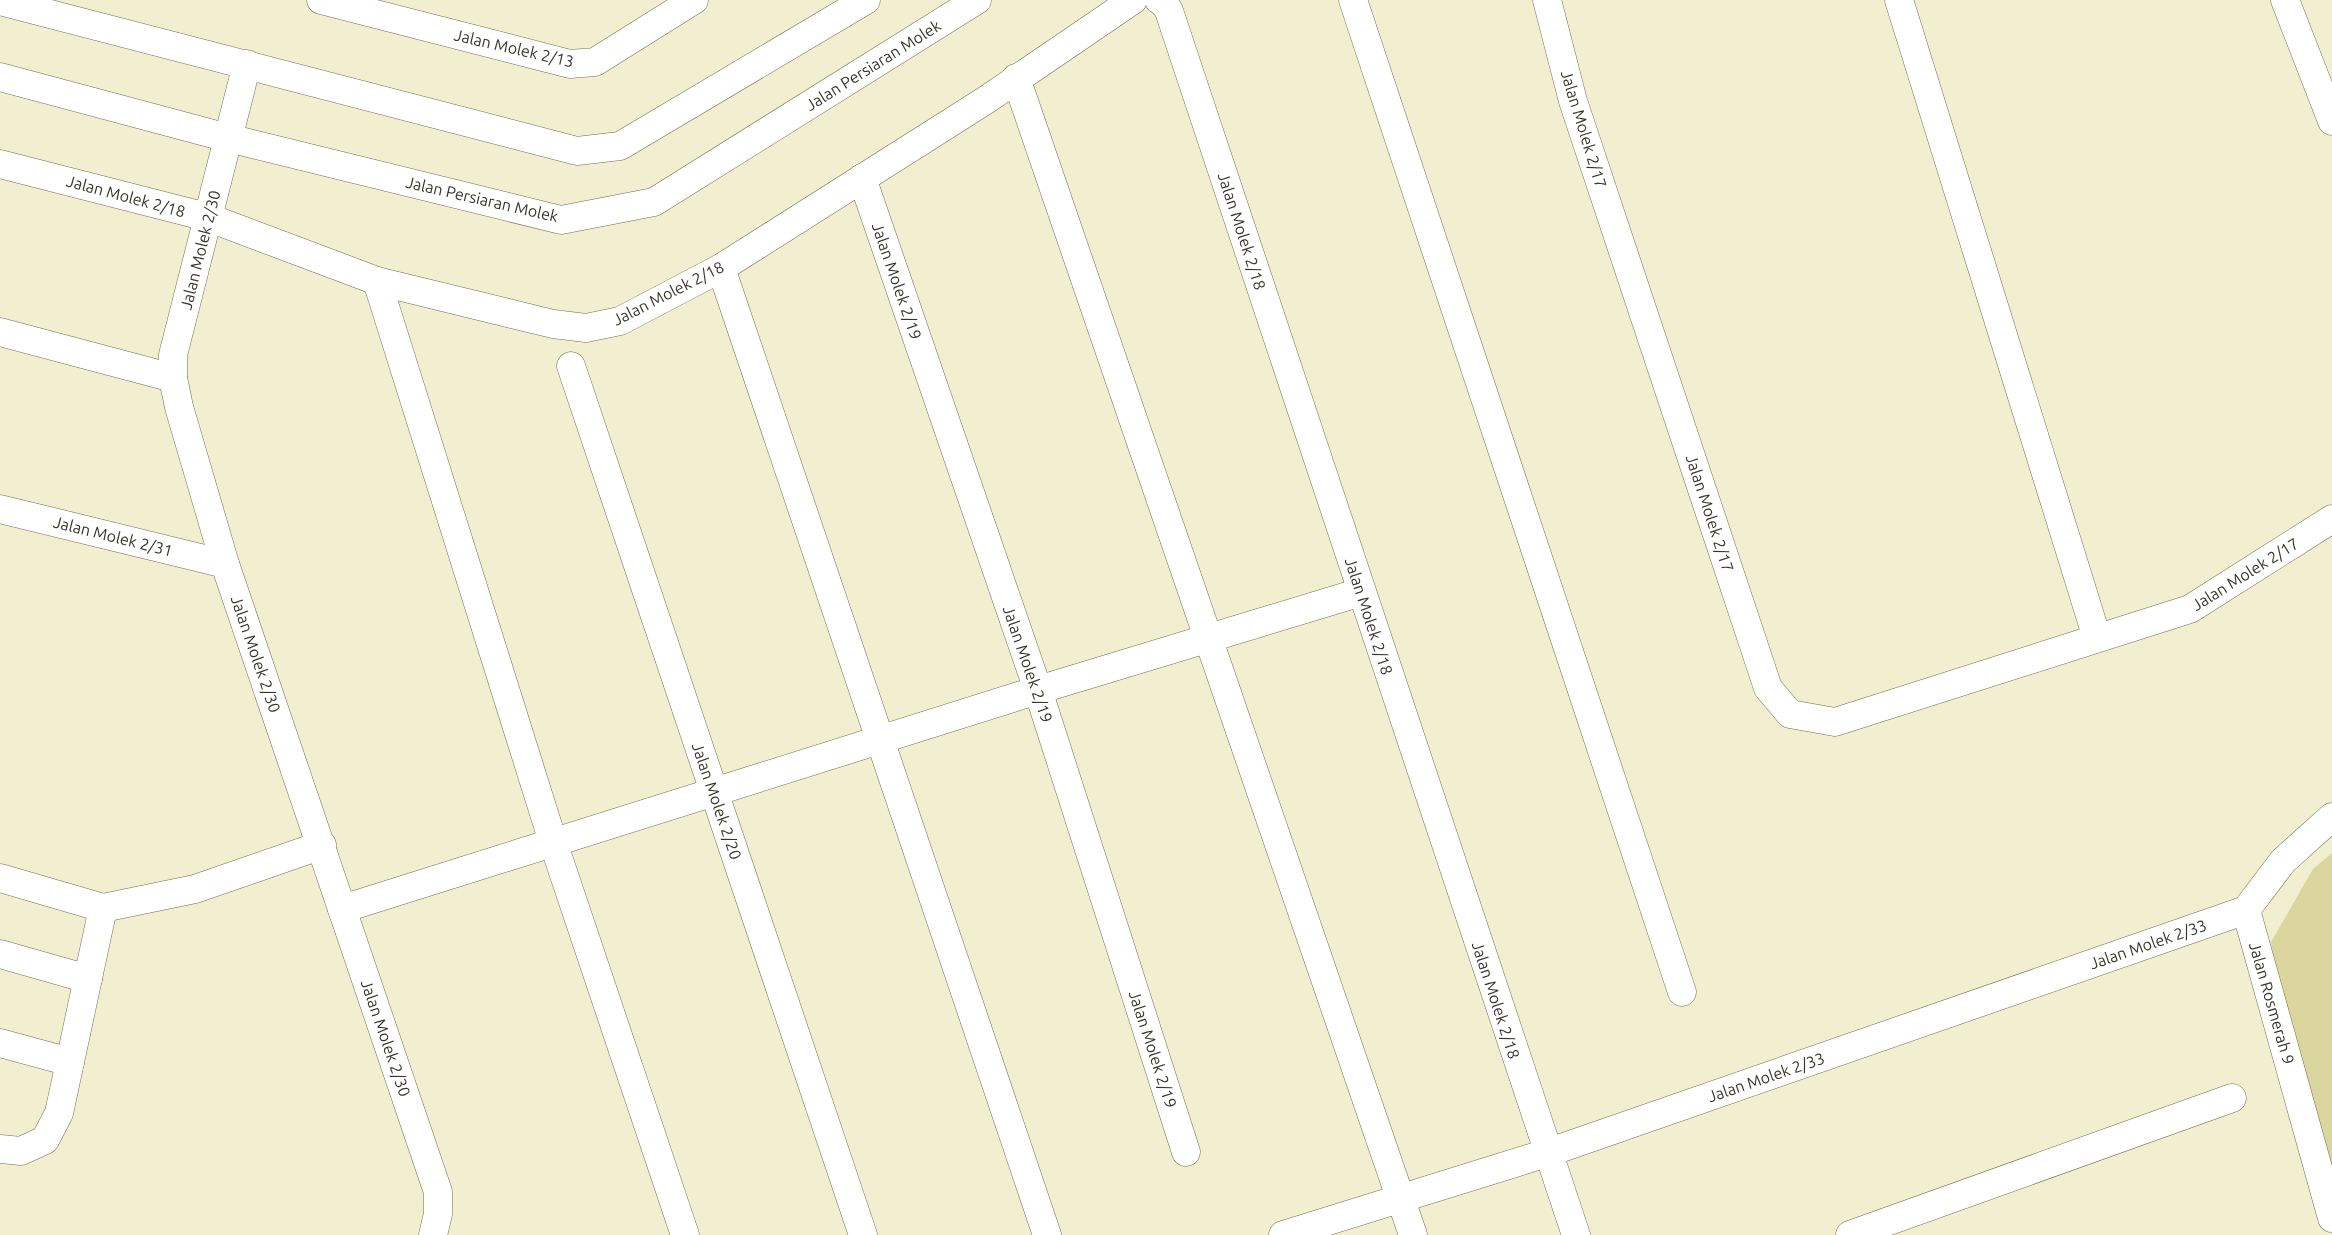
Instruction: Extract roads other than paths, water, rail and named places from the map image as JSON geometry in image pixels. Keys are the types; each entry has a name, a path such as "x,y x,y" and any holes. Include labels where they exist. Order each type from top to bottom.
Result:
{"street":[{"name":"Jalan Molek 2/13","path":"322,0 570,64 595,62 694,0"},
{"path":"0,1 568,148 586,150 620,146 866,0"},
{"name":"Jalan Persiaran Molek","path":"0,77 228,138 561,220 654,202 977,0"},
{"name":"Jalan Molek 2/18","path":"0,164 207,217 377,281 553,324 586,328 620,320 720,268 862,178 1133,0"},
{"name":"Jalan Molek 2/18","path":"1159,0 1164,3 1169,11 1576,1235"},
{"path":"1353,0 1682,992"},
{"name":"Jalan Molek 2/17","path":"1547,0 1573,101 1768,688 1790,714 1835,722 2190,609 2332,518"},
{"path":"1899,0 2097,638"},
{"path":"2285,0 2332,122"},
{"name":"Jalan Molek 2/30","path":"247,64 207,217 174,355 173,378 179,407 225,564 322,845 438,1192 438,1214 433,1235"},
{"path":"1016,78 1413,1235"},
{"name":"Jalan Molek 2/19","path":"862,178 1038,690 1186,1152"},
{"path":"720,268 1047,1235"},
{"path":"377,281 553,842 685,1235"},
{"path":"0,332 173,378"},
{"name":"Jalan Molek 2/20","path":"571,366 863,1235"},
{"name":"Jalan Molek 2/31","path":"0,509 225,564"},
{"path":"342,909 880,739 1208,637 1361,592"},
{"path":"2246,910 2283,861 2332,817"},
{"path":"0,878 103,908 195,889 322,845"},
{"path":"0,1148 21,1151 46,1140 59,1113 103,908"},
{"name":"Jalan Molek 2/33","path":"1283,1235 1547,1152 2246,910"},
{"name":"Jalan Rosmerah 9","path":"2246,910 2332,1218"},
{"path":"0,954 88,979"},
{"path":"0,1044 70,1062"},
{"path":"1850,1235 2232,1098"}]}
